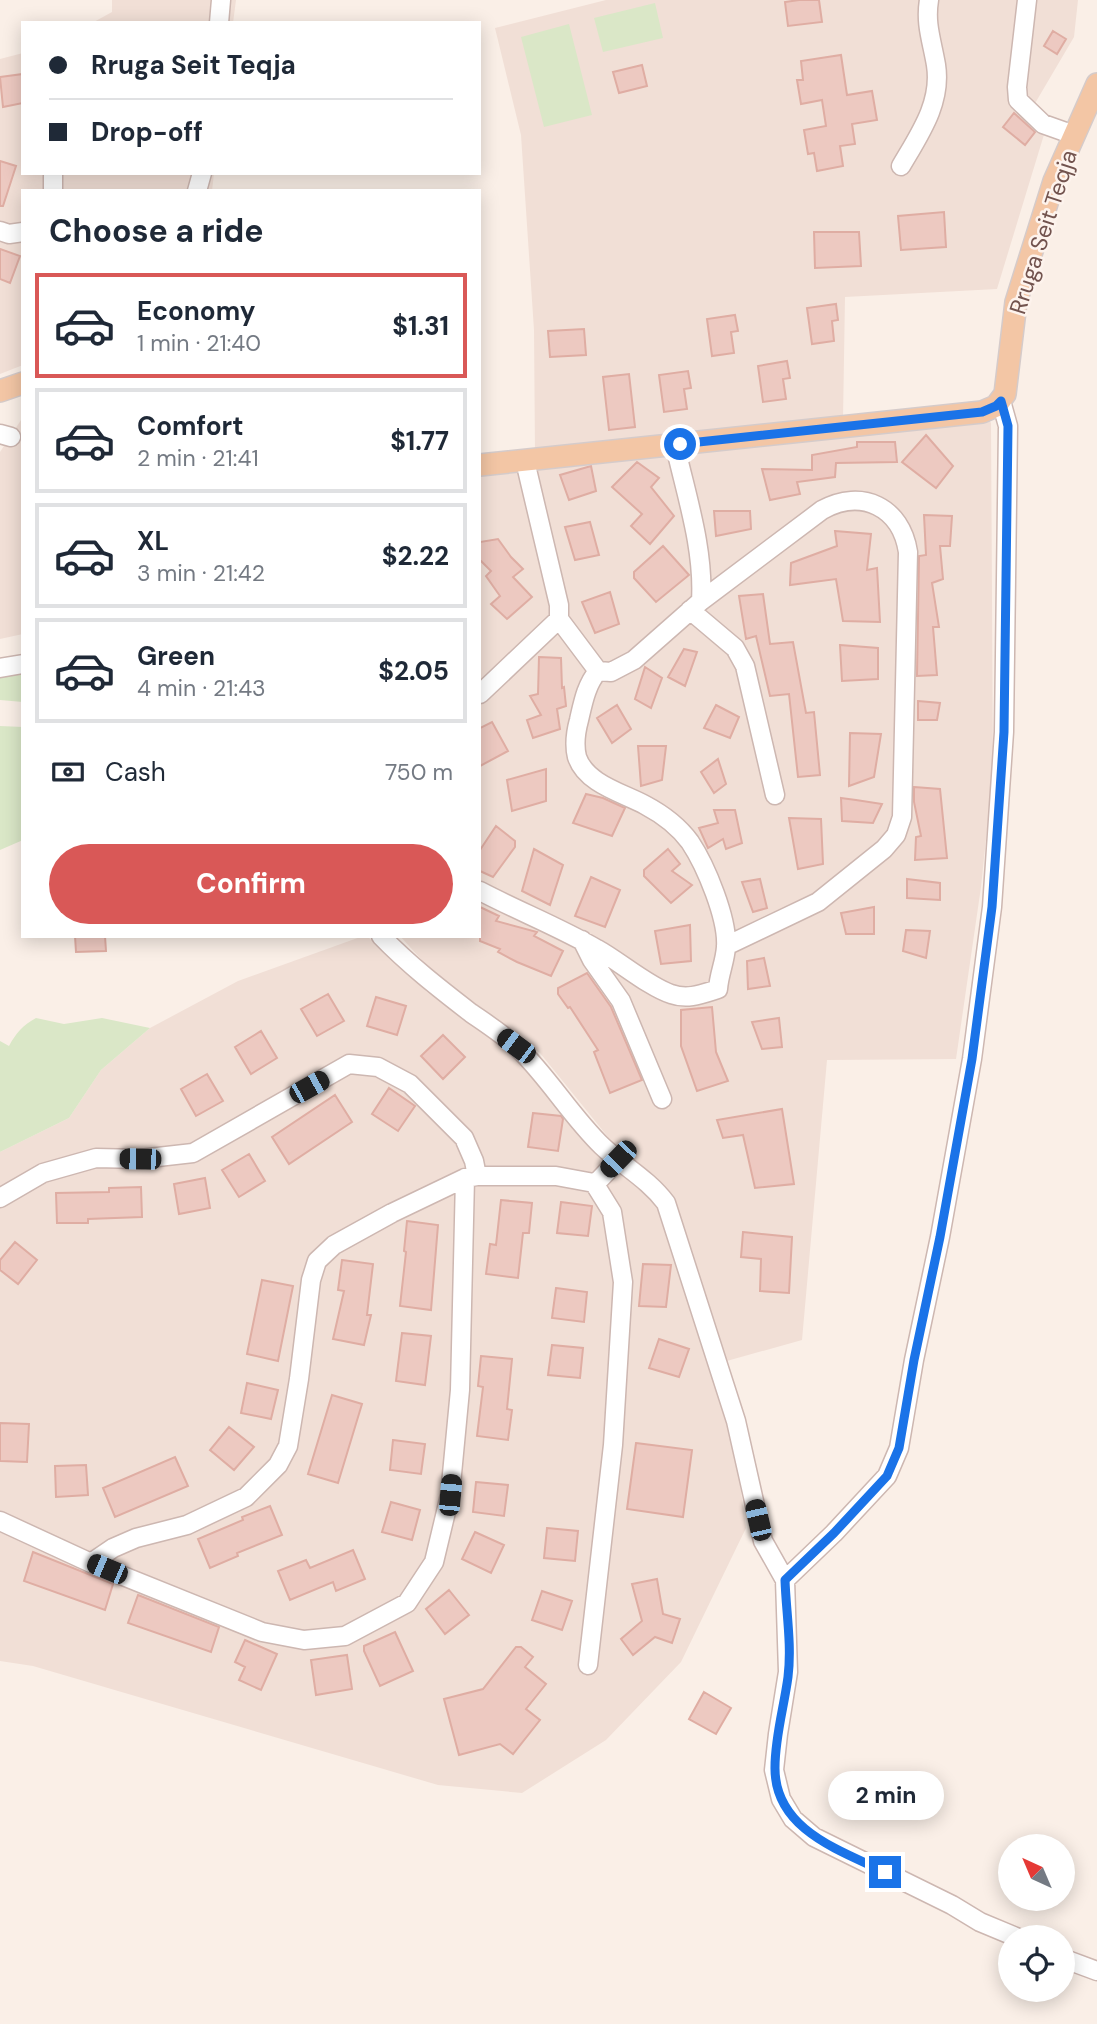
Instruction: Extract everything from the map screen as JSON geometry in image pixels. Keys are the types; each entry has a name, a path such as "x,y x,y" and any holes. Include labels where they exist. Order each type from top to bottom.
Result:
{"main road":[{"name":"Rruga Seit Teqja","path":"1001,401 1006,386 1016,302 1054,181 1097,84"},
{"path":"0,391 21,384"},
{"path":"481,465 982,412 1001,401"}],"street":[{"path":"219,21 221,0"},
{"path":"901,166 925,126 938,91 937,67 926,17 929,0"},
{"path":"1027,0 1017,87 1018,100 1044,124 1074,135"},
{"path":"0,232 21,232"},
{"path":"785,1580 887,1476 899,1448 940,1237 972,1059 992,907 1004,732 1008,426 1001,401"},
{"path":"678,458 702,577 695,605"},
{"path":"524,461 559,605 559,619 598,671 611,672 634,660 695,605 822,510 839,501 858,500 876,504 894,518 905,533 908,552 902,817 897,835 884,849 818,902 726,946"},
{"path":"695,605 735,648 745,666 775,795"},
{"path":"481,693 559,619"},
{"path":"0,668 21,664"},
{"path":"481,891 582,940 630,968 654,987 671,994 688,998 718,989 726,946 725,931 702,863 690,842 662,816 589,775 578,759 575,745 577,726 590,680 598,671"},
{"path":"383,938 443,991 516,1046 583,1126 618,1159 652,1185 666,1203 736,1421 763,1541 785,1580 789,1672 774,1770 780,1799 793,1819 814,1837 998,1930"},
{"path":"582,940 592,960 621,1001 662,1099"},
{"path":"0,1198 43,1173 96,1158 140,1159 193,1153 349,1064 378,1067 410,1084 464,1138 474,1161 460,1390 450,1495 435,1562 407,1603 345,1636 304,1640 262,1632 91,1563 0,1521"},
{"path":"91,1563 136,1538 187,1525 246,1497 278,1465 288,1446 312,1280 317,1261 334,1245 392,1213 471,1177 556,1177 594,1183 618,1159"},
{"path":"589,1665 613,1445 624,1282 612,1212 594,1183"},
{"path":"1075,1963 1097,1972"}],"shaded area":[{"path":"112,0 236,0 233,21 96,21 112,12"},
{"path":"606,0 1078,0 1074,37 1034,105 1046,128 997,289 845,297 843,419 535,453 534,330 521,135 495,28"},
{"path":"21,54 21,175 214,175 212,189 21,189 21,366 0,374 0,59"},
{"path":"986,415 991,423 993,771 981,887 956,1059 827,1060 802,1340 709,1366 734,1438 746,1528 681,1662 606,1740 522,1793 438,1785 33,1666 0,1661 0,1152 69,1118 101,1070 150,1028 238,981 357,938 369,938 427,992 513,1052 588,1142 608,1137 540,1053 428,967 402,938 481,938 481,470 527,471"},
{"path":"21,420 21,634 0,639 0,452"}],"green space":[{"path":"655,3 663,38 603,52 594,18"},
{"path":"569,24 592,115 544,127 521,37"},
{"path":"21,672 21,702 0,700 0,674"},
{"path":"0,726 21,727 21,841 0,850"},
{"path":"36,1018 64,1024 102,1018 150,1028 101,1070 69,1118 0,1152 0,1041 9,1046 20,1030"}],"building":[{"path":"819,0 822,22 788,26 785,2"},
{"path":"1053,31 1066,39 1057,54 1044,46"},
{"path":"841,55 847,95 872,91 877,120 852,124 855,144 840,146 843,166 817,171 814,153 808,154 804,130 826,126 822,100 801,104 797,80 803,80 801,61"},
{"path":"642,65 647,86 619,93 613,72"},
{"path":"21,74 21,103 3,107 0,77"},
{"path":"1014,113 1035,132 1025,145 1003,127"},
{"path":"0,161 16,166 3,206 0,206"},
{"path":"944,212 946,247 901,250 898,216"},
{"path":"814,232 859,232 861,266 815,268"},
{"path":"0,249 20,256 10,283 0,279"},
{"path":"836,304 838,320 832,321 834,341 812,344 807,308"},
{"path":"735,315 738,331 731,332 734,353 712,356 707,319"},
{"path":"584,329 586,355 550,357 548,331"},
{"path":"787,361 790,378 783,379 786,399 763,402 758,366"},
{"path":"688,371 691,388 684,389 687,409 664,412 659,375"},
{"path":"629,374 635,427 609,430 603,377"},
{"path":"926,435 953,466 936,488 902,462"},
{"path":"857,442 895,442 897,462 836,463 835,477 797,482 800,494 770,500 762,469 812,470 812,455 857,447"},
{"path":"637,462 659,478 651,487 674,516 650,544 631,526 642,514 612,487"},
{"path":"591,466 596,491 569,500 560,475"},
{"path":"714,511 750,511 751,529 716,536"},
{"path":"924,515 952,516 950,546 940,546 943,579 932,583 939,627 933,627 937,675 917,676 919,556 926,555"},
{"path":"590,522 599,555 575,560 565,527"},
{"path":"835,531 871,534 867,570 877,568 880,622 843,621 836,579 790,585 791,563 837,546"},
{"path":"498,539 523,569 513,577 532,597 507,619 491,604 500,596 486,576 491,571 481,561 481,542"},
{"path":"663,546 689,575 656,602 634,578 634,572"},
{"path":"610,592 619,624 595,633 582,602"},
{"path":"763,594 770,644 793,642 806,713 814,712 820,775 798,777 789,694 770,696 756,636 746,639 739,596"},
{"path":"840,645 878,648 878,679 842,681"},
{"path":"684,649 697,652 685,686 668,677"},
{"path":"539,657 561,658 562,688 564,687 566,706 557,709 560,729 533,738 527,720 541,715 530,696 538,694"},
{"path":"645,667 662,678 651,708 635,699"},
{"path":"918,701 940,703 937,720 918,720"},
{"path":"617,705 631,729 612,743 597,718"},
{"path":"716,705 739,717 730,738 704,728"},
{"path":"492,722 508,751 481,765 481,728"},
{"path":"850,733 881,734 874,777 849,786"},
{"path":"638,746 666,746 662,780 641,786"},
{"path":"718,759 726,784 714,793 701,772"},
{"path":"546,769 546,801 512,811 507,780"},
{"path":"914,787 940,789 947,858 915,860 916,837 921,836 914,802"},
{"path":"586,794 625,808 612,836 573,823"},
{"path":"841,798 882,804 873,823 842,821"},
{"path":"714,810 735,810 742,843 726,849 723,839 708,848 699,828 718,823"},
{"path":"789,818 821,819 823,864 798,869"},
{"path":"496,826 515,841 515,847 493,877 481,871 481,848"},
{"path":"534,849 563,865 550,905 522,891"},
{"path":"668,849 680,864 672,871 692,885 671,903 644,876 644,870"},
{"path":"591,877 620,890 605,927 575,916"},
{"path":"760,879 767,908 753,912 742,882"},
{"path":"907,879 940,883 940,900 907,898"},
{"path":"481,907 499,916 496,921 537,932 534,936 563,951 551,976 517,962 498,952 500,949 480,941"},
{"path":"874,907 874,934 846,934 841,913"},
{"path":"690,925 691,961 661,964 655,931"},
{"path":"906,930 930,931 926,958 903,951"},
{"path":"75,938 105,938 106,951 76,952"},
{"path":"764,958 770,986 748,989 747,961"},
{"path":"587,973 611,1007 642,1080 610,1093 594,1052 598,1050 570,1007 568,1008 558,994 558,988"},
{"path":"328,994 344,1021 317,1036 301,1009"},
{"path":"376,997 406,1006 397,1035 367,1026"},
{"path":"712,1007 716,1052 728,1081 697,1091 681,1046 681,1010"},
{"path":"779,1018 782,1047 762,1049 752,1022"},
{"path":"261,1031 277,1058 251,1074 235,1047"},
{"path":"443,1035 465,1057 443,1079 421,1056"},
{"path":"207,1074 223,1101 196,1116 181,1089"},
{"path":"389,1088 415,1106 398,1131 372,1114"},
{"path":"335,1095 352,1122 289,1164 272,1137"},
{"path":"782,1109 794,1184 755,1188 743,1135 723,1138 717,1120"},
{"path":"533,1113 561,1116 563,1119 558,1151 528,1147"},
{"path":"249,1154 265,1181 239,1197 222,1170"},
{"path":"205,1178 210,1208 179,1214 174,1184"},
{"path":"141,1187 142,1217 88,1219 88,1223 57,1223 56,1193 109,1192 109,1188"},
{"path":"501,1200 532,1203 529,1233 523,1233 518,1278 486,1274 490,1244 496,1245"},
{"path":"561,1202 592,1206 588,1236 557,1233"},
{"path":"407,1221 438,1225 431,1310 400,1306"},
{"path":"743,1232 792,1237 789,1293 760,1291 761,1259 741,1257"},
{"path":"15,1242 37,1260 18,1284 0,1270 0,1260"},
{"path":"342,1260 373,1264 367,1315 371,1315 364,1345 333,1339 344,1291 338,1290"},
{"path":"643,1264 671,1265 666,1307 639,1306"},
{"path":"262,1280 293,1286 278,1361 247,1354"},
{"path":"556,1288 587,1292 584,1322 552,1318"},
{"path":"402,1333 431,1336 425,1385 396,1381"},
{"path":"659,1339 689,1349 679,1377 649,1368"},
{"path":"552,1345 583,1348 580,1378 548,1375"},
{"path":"481,1356 512,1359 507,1409 512,1410 508,1440 477,1436 483,1387 478,1386"},
{"path":"247,1383 278,1390 271,1419 241,1413"},
{"path":"332,1395 362,1404 338,1483 308,1474"},
{"path":"0,1423 29,1424 27,1462 0,1461"},
{"path":"229,1427 254,1447 234,1470 210,1450"},
{"path":"393,1440 425,1444 421,1474 390,1470"},
{"path":"636,1443 692,1450 683,1517 627,1509"},
{"path":"175,1457 188,1486 115,1517 103,1488"},
{"path":"86,1465 88,1495 56,1497 55,1466"},
{"path":"476,1482 508,1485 504,1516 473,1512"},
{"path":"391,1502 420,1510 412,1540 382,1532"},
{"path":"270,1506 282,1535 237,1553 238,1556 210,1568 198,1539"},
{"path":"547,1528 578,1531 575,1561 544,1558"},
{"path":"475,1532 504,1545 491,1573 462,1559"},
{"path":"353,1550 365,1579 336,1591 333,1582 290,1600 278,1571 306,1560 310,1568"},
{"path":"33,1552 113,1584 105,1610 24,1581"},
{"path":"657,1579 663,1614 680,1619 672,1643 655,1637 633,1655 621,1639 642,1621 632,1584"},
{"path":"449,1590 469,1615 445,1634 426,1609"},
{"path":"542,1591 572,1601 562,1630 532,1620"},
{"path":"138,1595 219,1627 211,1652 128,1623"},
{"path":"395,1632 413,1671 380,1686 364,1646"},
{"path":"245,1640 277,1654 261,1690 239,1680 245,1667 235,1662"},
{"path":"516,1647 521,1647 533,1657 525,1667 546,1684 526,1709 540,1720 513,1754 500,1744 459,1755 444,1699 483,1689"},
{"path":"347,1655 352,1689 316,1695 311,1660"},
{"path":"704,1692 731,1708 716,1734 689,1719"}],"route":[{"path":"680,444 982,412 1001,401 1008,426 1004,732 992,907 972,1059 940,1237 899,1448 887,1476 785,1580 789,1672 774,1770 780,1799 793,1819 814,1837 885,1872"}]}
